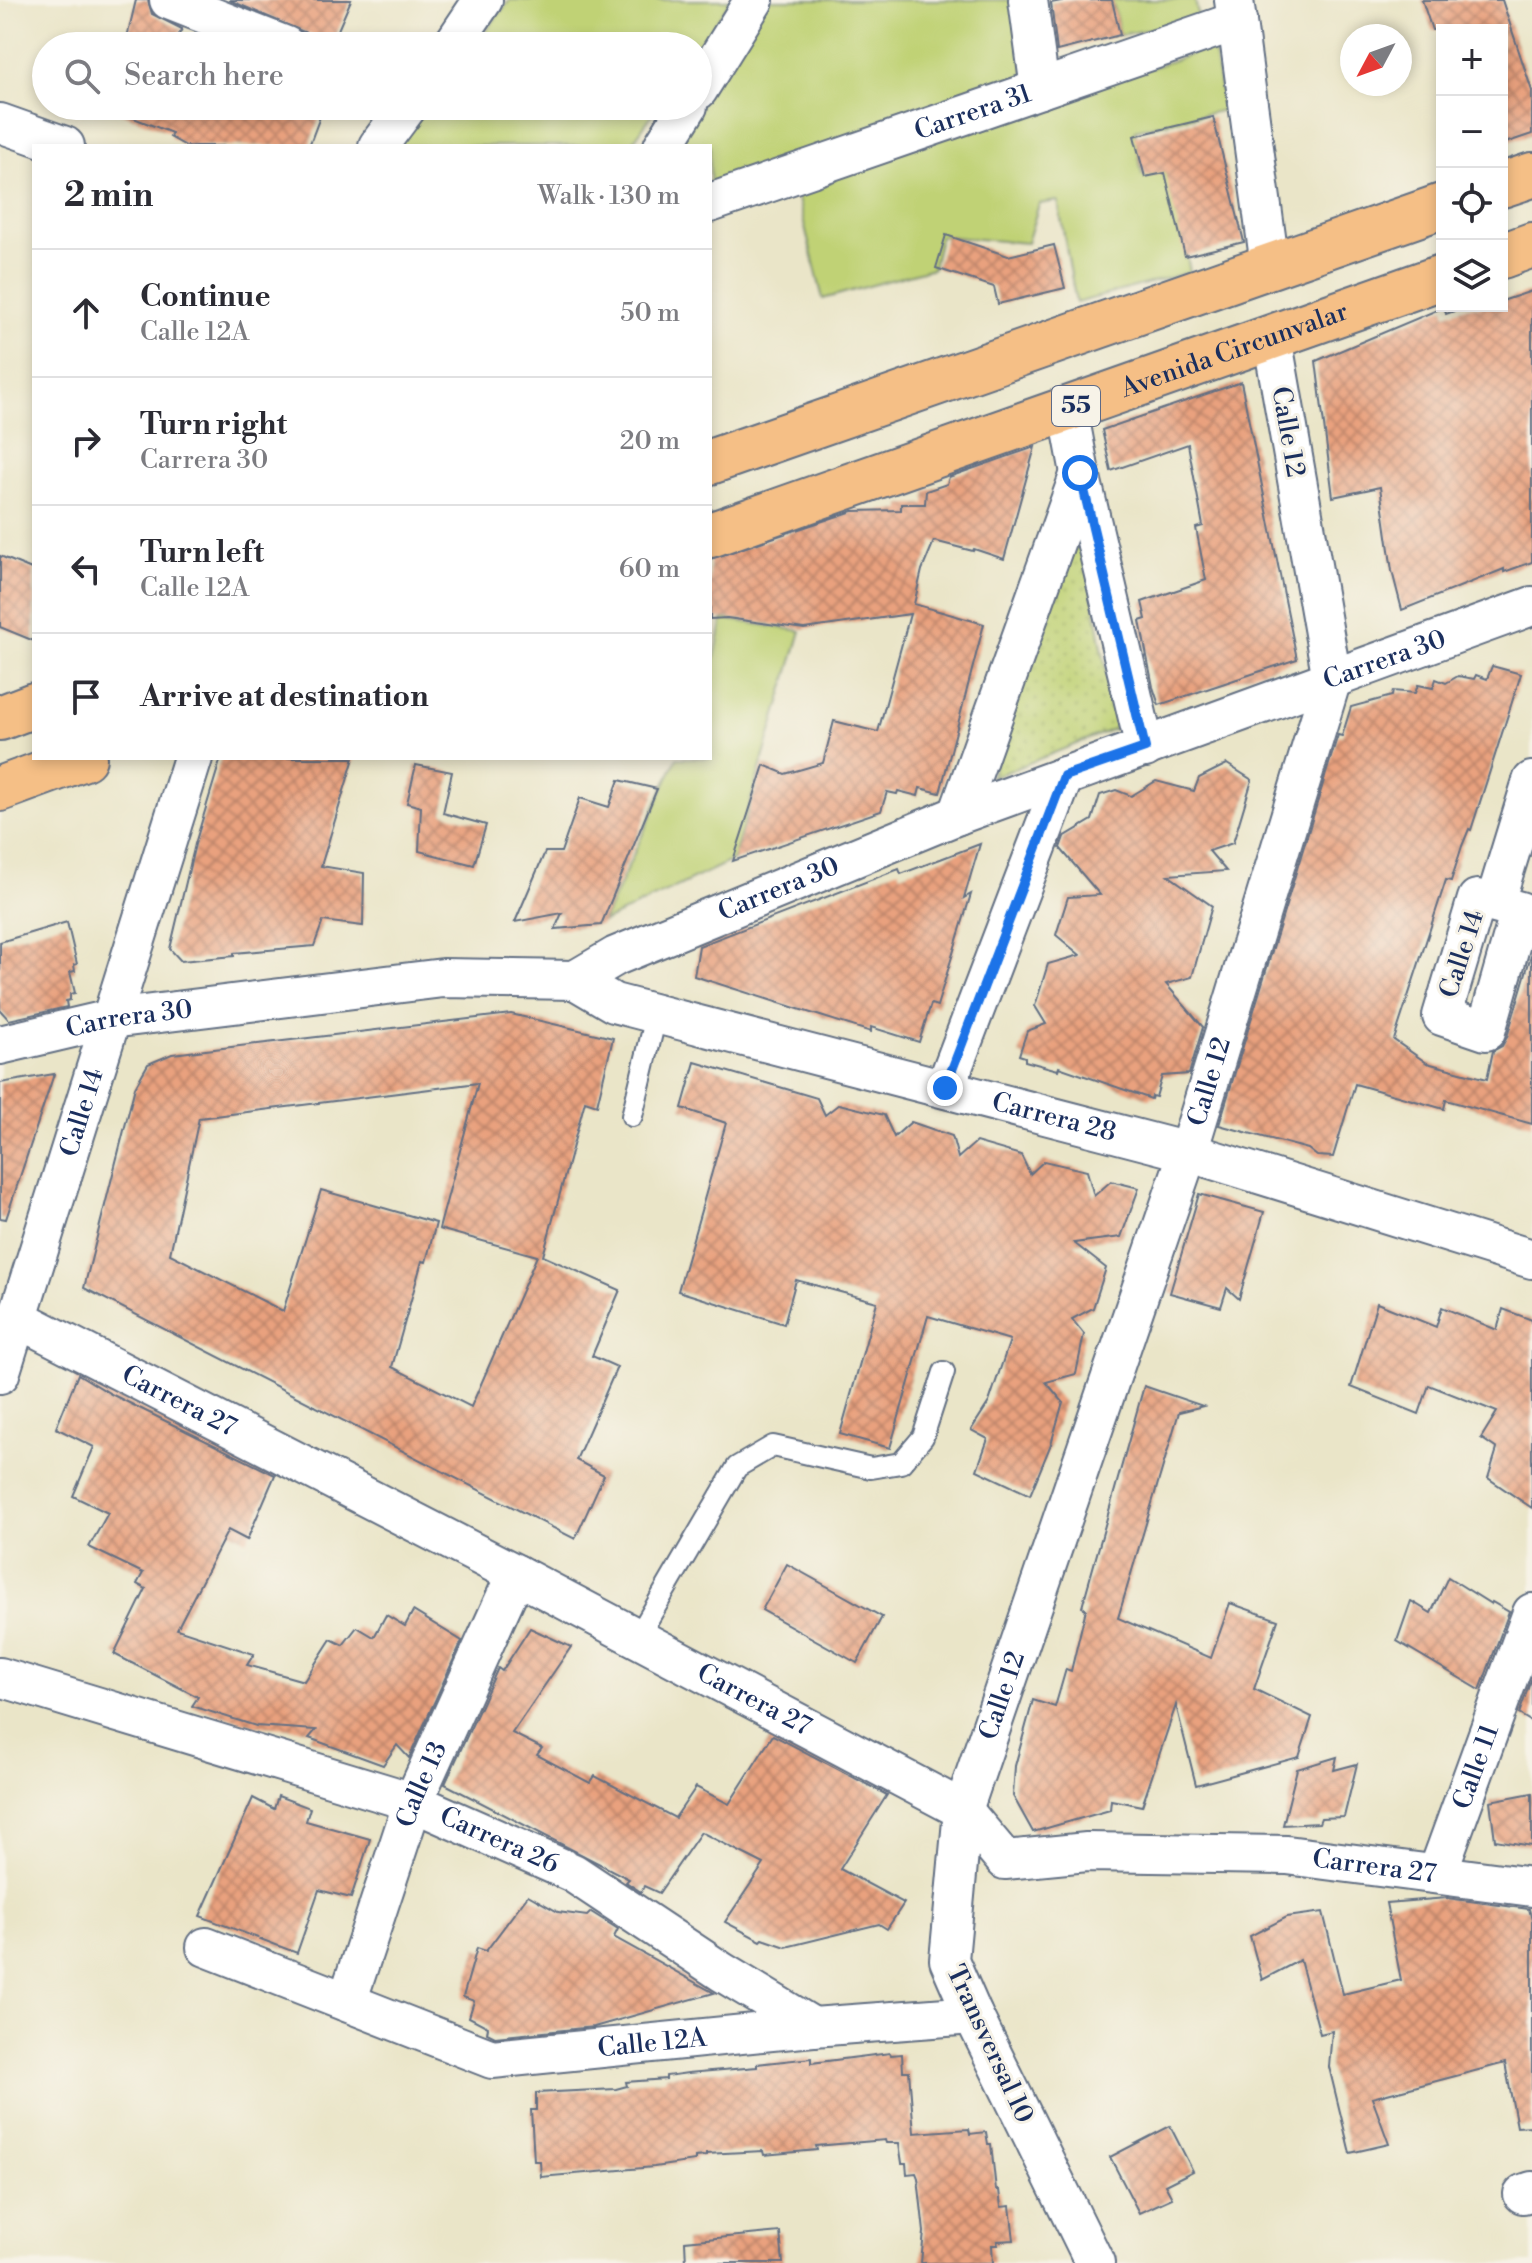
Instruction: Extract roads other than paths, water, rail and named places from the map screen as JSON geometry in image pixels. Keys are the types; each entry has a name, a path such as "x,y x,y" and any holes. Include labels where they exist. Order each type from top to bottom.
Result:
{"highway":[{"path":"1508,183 1532,175"},
{"path":"712,461 1436,208"},
{"path":"1508,254 1532,245"},
{"name":"Avenida Circunvalar","path":"712,534 1436,279"},
{"path":"0,718 32,706"},
{"path":"0,789 79,760"}],"street":[{"path":"461,32 483,0"},
{"path":"712,68 754,0"},
{"path":"1028,0 1040,89"},
{"path":"190,4 254,32"},
{"path":"1235,10 1270,266"},
{"name":"Carrera 31","path":"712,202 1040,89 1235,10"},
{"path":"380,144 398,120"},
{"path":"664,144 679,120"},
{"path":"0,123 59,144"},
{"name":"Calle 12","path":"963,1810 1188,1152 1332,679 1272,337"},
{"path":"1068,409 1080,473 1145,748"},
{"path":"958,815 1080,473"},
{"name":"Carrera 30","path":"0,1045 111,1019 443,978 575,980 616,956 958,815 1532,606"},
{"name":"Calle 14","path":"0,1374 192,760"},
{"path":"945,1088 1064,776"},
{"name":"Calle 14","path":"1495,902 1532,781"},
{"name":"Carrera 28","path":"575,980 614,1003 1188,1152 1532,1259"},
{"name":"Carrera 27","path":"17,1318 516,1574 963,1810 1005,1860 1087,1852 1287,1855 1532,1887"},
{"name":"Calle 13","path":"347,2002 413,1802 516,1574"},
{"name":"Calle 11","path":"1437,1874 1532,1613"},
{"name":"Carrera 26","path":"0,1677 413,1802 573,1873 722,1972 813,2027"},
{"name":"Transversal 10","path":"963,1810 949,1960 1095,2263"},
{"path":"206,1947 347,2002"},
{"name":"Calle 12A","path":"347,2002 492,2059 813,2027"},
{"path":"813,2027 973,2015"}],"lane":[{"path":"632,1116 657,1012"},
{"path":"636,1640 737,1467 773,1446 871,1468 901,1463 923,1437 944,1372"}]}
